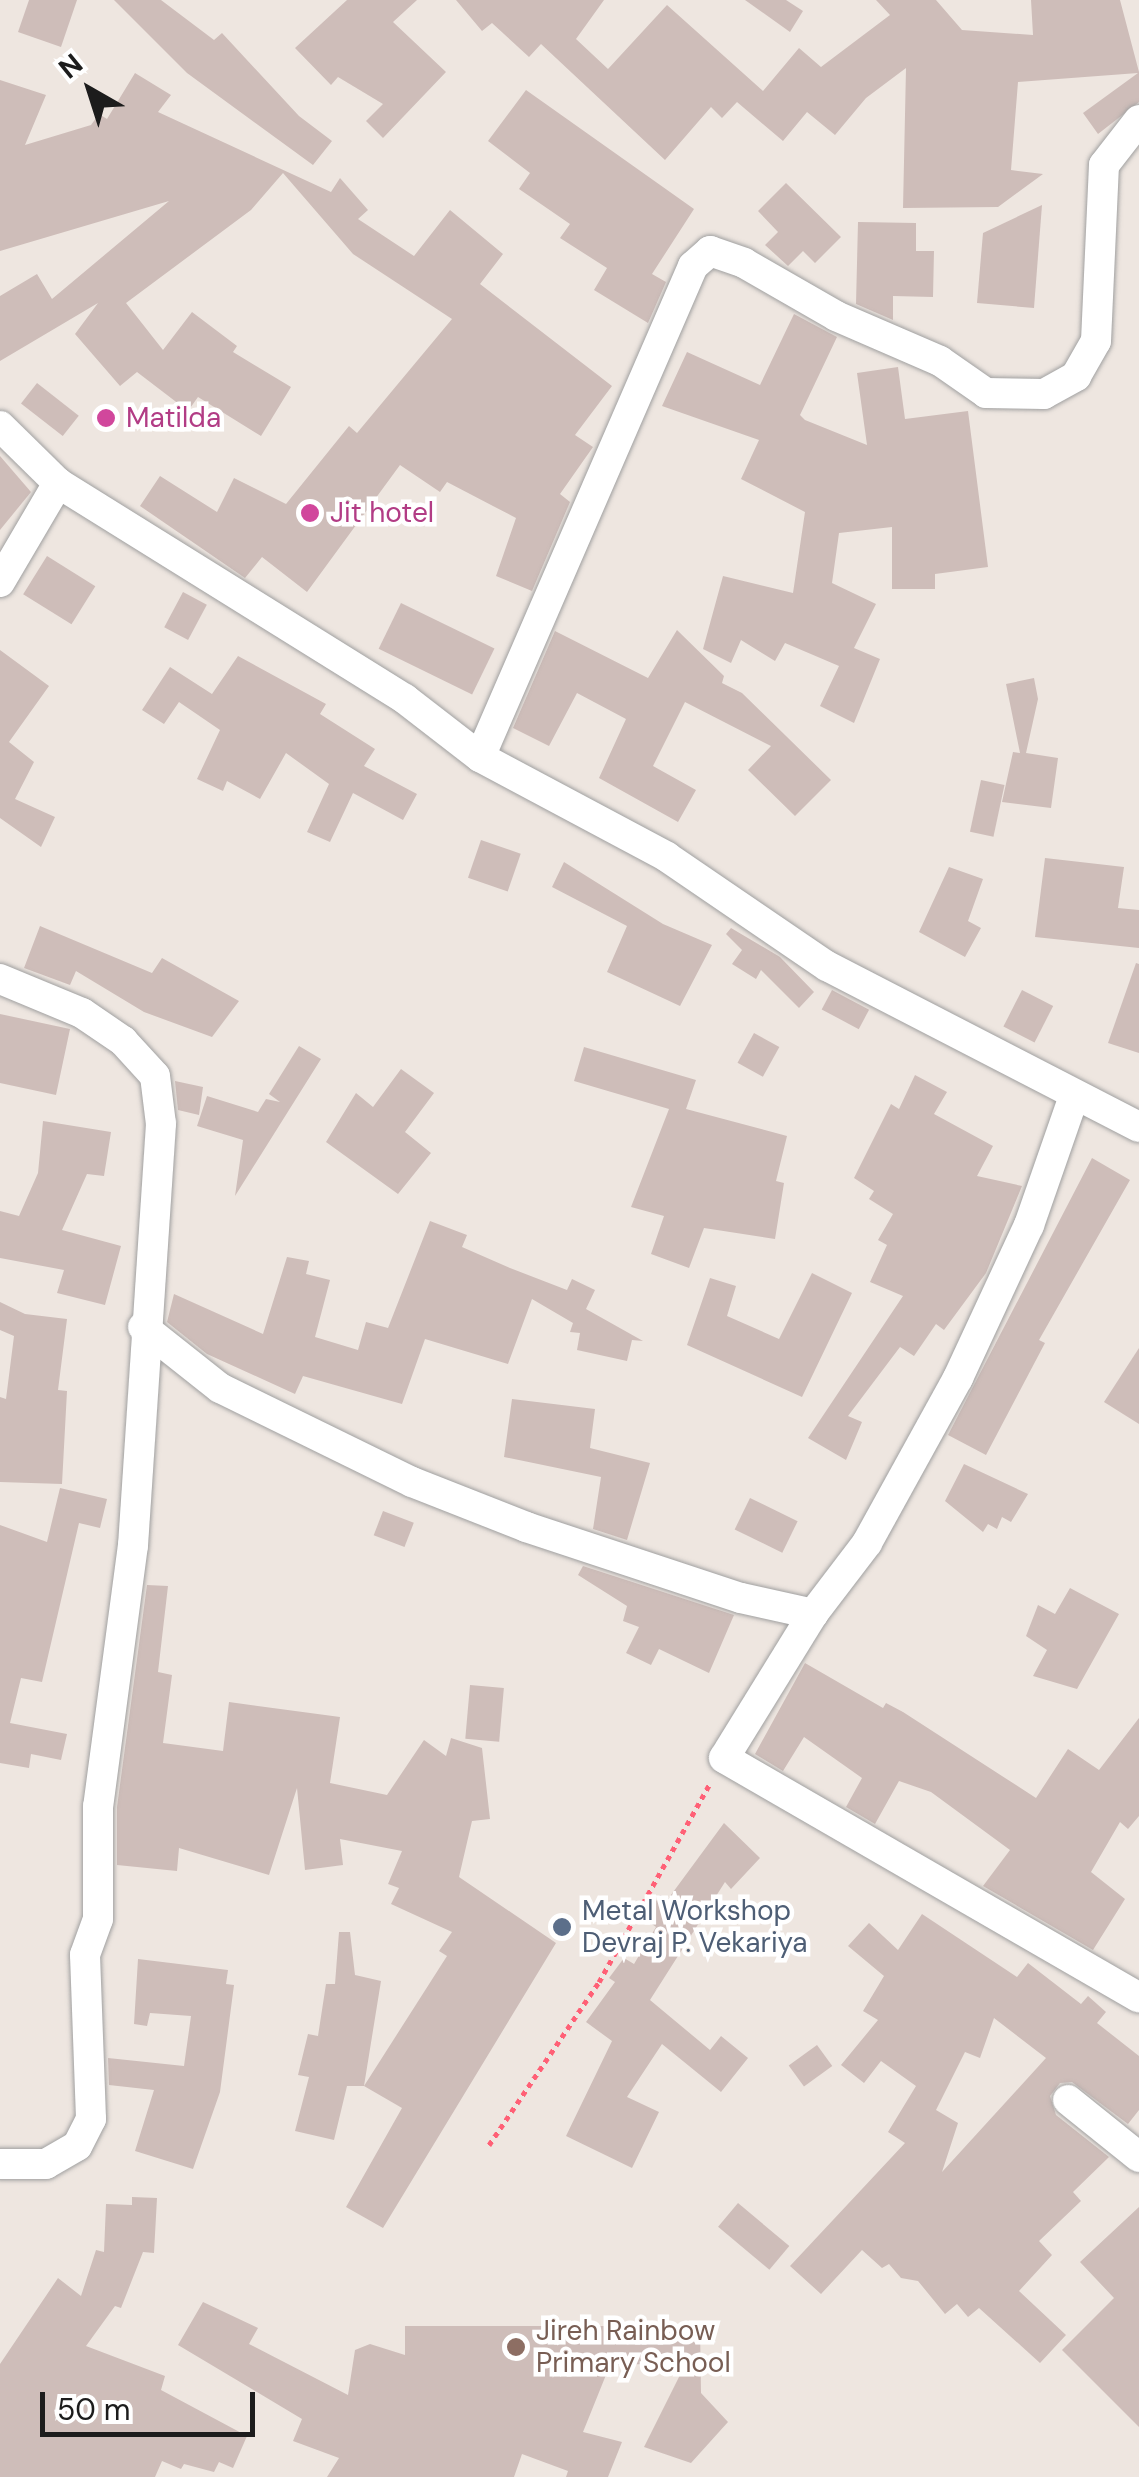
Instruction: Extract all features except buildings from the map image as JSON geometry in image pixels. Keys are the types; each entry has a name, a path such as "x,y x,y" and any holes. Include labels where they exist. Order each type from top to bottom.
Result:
{"street":[{"path":"480,758 694,266 710,251 744,262 836,316 940,360 986,394 1044,394 1076,376 1096,341 1104,165 1139,120"},
{"path":"0,426 58,483 404,698 480,758 667,857 827,966 1139,1127"},
{"path":"0,582 58,483"},
{"path":"0,979 82,1014 123,1041 155,1076 161,1124 144,1327 133,1545 98,1806 98,1919 86,1956 91,2118 77,2146 46,2164 0,2164"},
{"path":"1074,1096 1028,1226 958,1378 867,1544 813,1614 724,1758 1139,1998"},
{"path":"144,1327 220,1388 412,1482 526,1527 741,1598 813,1614"},
{"path":"1068,2100 1139,2157"}],"path":[{"path":"489,2145 599,1982 724,1758"}],"place":[{"name":"Matilda","path":"106,418"},
{"name":"Jit hotel","path":"310,513"},
{"name":"Metal Workshop Devraj P. Vekariya","path":"562,1927"},
{"name":"Jireh Rainbow Primary School","path":"516,2347"}]}
